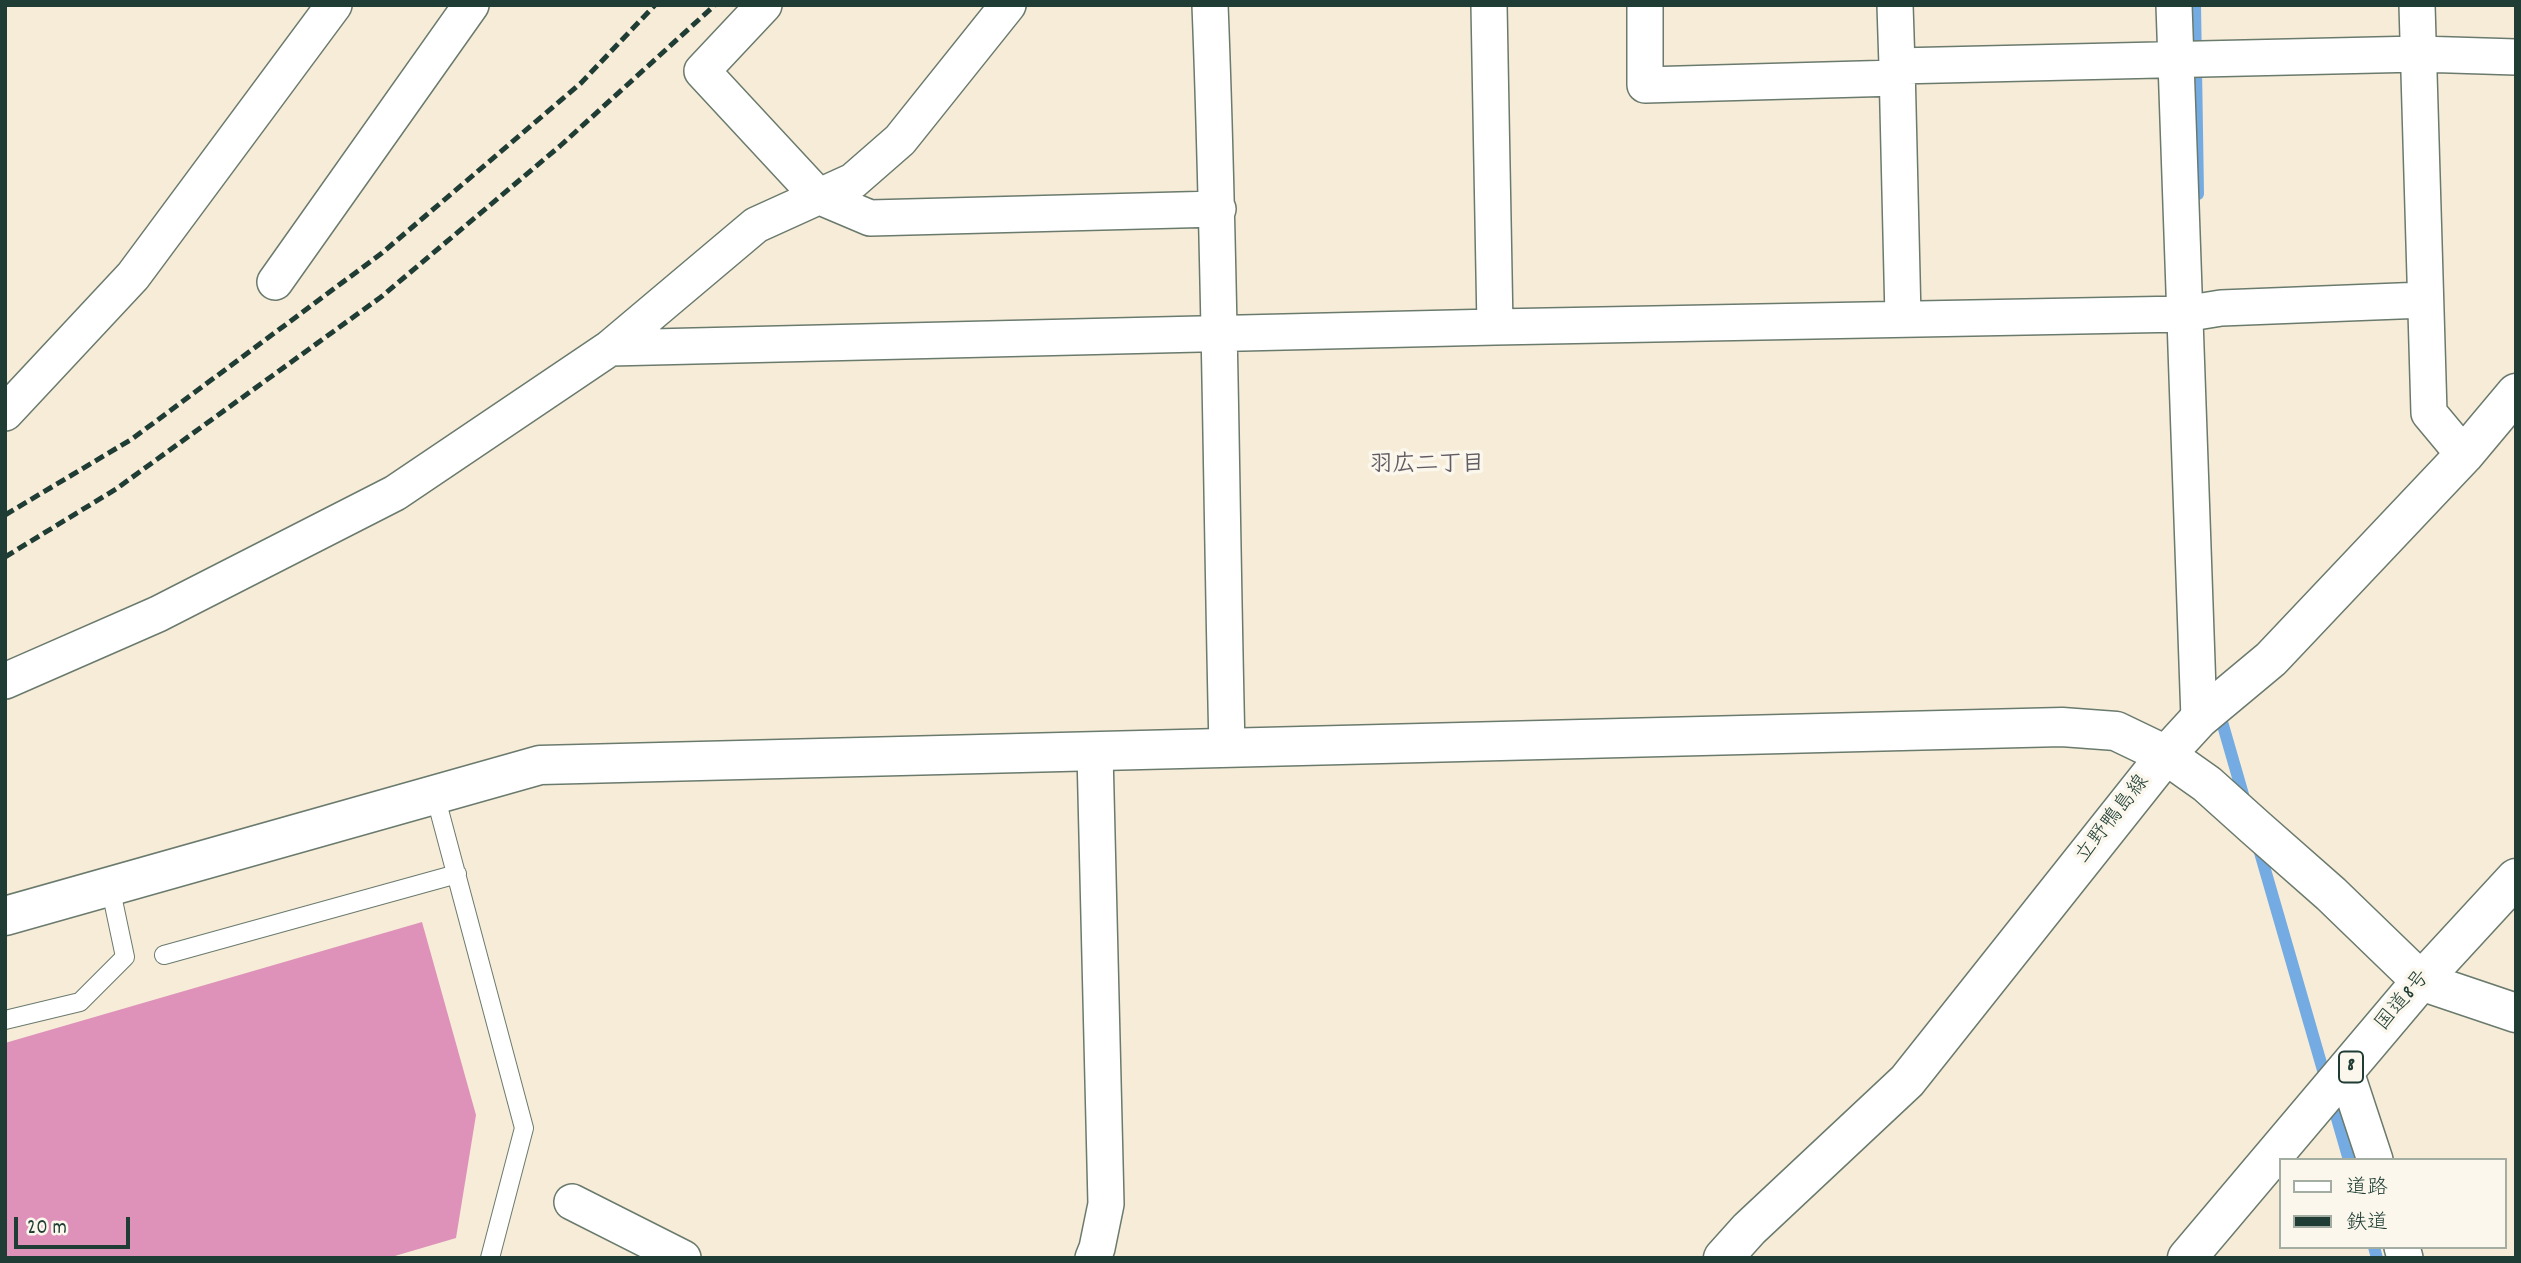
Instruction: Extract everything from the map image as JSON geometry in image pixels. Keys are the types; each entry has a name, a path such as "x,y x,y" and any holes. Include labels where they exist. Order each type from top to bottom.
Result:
{"main road":[{"name":"立野鴨島線","path":"1723,1258 1749,1229 1907,1081 2166,755 2199,719 2271,659 2464,455 2516,393"},
{"path":"5,916 540,765 2062,727 2116,731 2166,755 2207,784 2266,836 2421,981 2516,1013"},
{"name":"国道8号","path":"2188,1258 2421,981 2516,878"}],"street":[{"path":"5,413 133,276 334,5"},
{"path":"275,282 471,5"},
{"path":"764,5 702,71 818,196 870,218 1218,209"},
{"path":"5,681 158,614 396,493 610,348 756,225 853,181 900,140 1008,5"},
{"path":"1210,5 1218,209 1217,333 1227,747"},
{"path":"1489,5 1495,327"},
{"path":"1644,5 1645,85 2193,58 2419,54 2516,57"},
{"path":"1895,5 1903,318"},
{"path":"2174,5 2193,58 2199,311 2199,719"},
{"path":"2417,5 2429,413 2464,455"},
{"path":"610,348 2199,311 2424,300"},
{"path":"1093,1258 1112,1205 1096,753"},
{"path":"2346,1072 2374,1158"},
{"path":"572,1202 683,1258"}],"lane":[{"path":"435,795 524,1128 490,1258"},
{"path":"164,954 457,874"},
{"path":"5,1020 80,1002 125,957 110,886"}],"building":[{"path":"422,922 476,1115 456,1238 388,1258 5,1258 5,1043"}],"waterway":[{"path":"2195,5 2198,194"},
{"path":"2218,708 2246,805"},
{"path":"2257,842 2348,1158"},
{"path":"2375,1249 2377,1258"}],"railway":[{"path":"5,515 132,439 382,253 581,83 655,5"},
{"path":"5,557 116,489 381,297 560,146 715,5"}],"district":[{"name":"羽広二丁目","path":"1427,467"}]}
